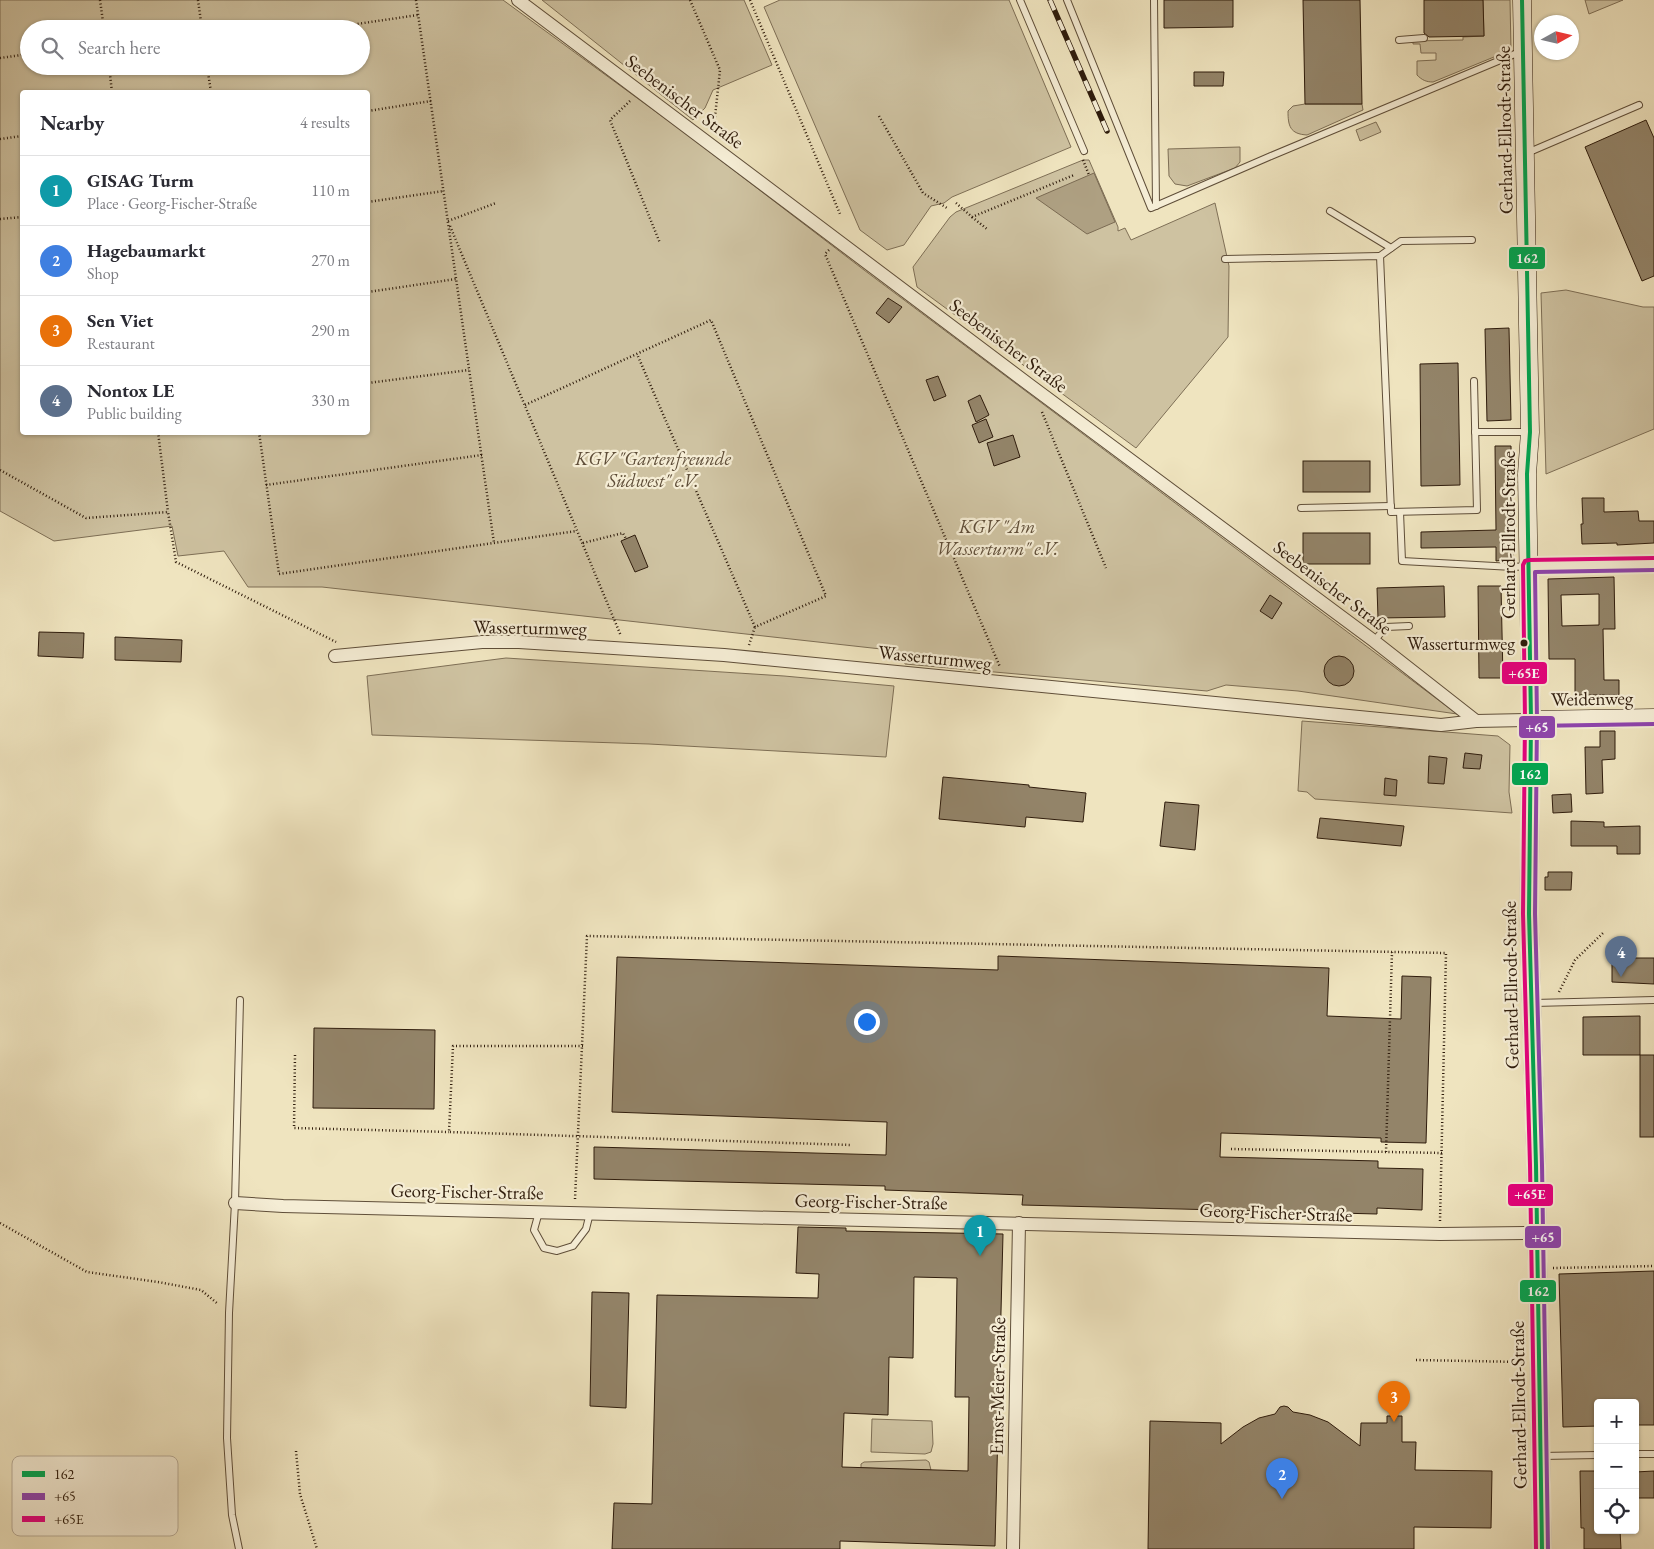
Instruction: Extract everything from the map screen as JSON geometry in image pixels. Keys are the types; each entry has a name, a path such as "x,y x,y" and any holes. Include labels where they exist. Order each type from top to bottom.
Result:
{"main road":[{"name":"Gerhard-Ellrodt-Straße","path":"1522,0 1530,432 1527,474 1531,720 1529,914 1538,1268 1542,1549"},
{"name":"Weidenweg","path":"1531,720 1654,718"}],"street":[{"name":"Seebenischer Straße","path":"518,0 1374,641 1476,721"},
{"path":"1529,566 1654,564"},
{"name":"Wasserturmweg","path":"335,656 482,642 519,642 731,656 1441,725 1476,721 1531,720"},
{"name":"Georg-Fischer-Straße","path":"235,1203 284,1206 1440,1234 1537,1233"},
{"name":"Ernst-Meier-Straße","path":"1013,1549 1019,1223"}],"lane":[{"path":"1020,0 1084,151"},
{"path":"1067,0 1151,208 1523,51"},
{"path":"1154,0 1156,206"},
{"path":"1398,40 1424,38"},
{"path":"1526,154 1639,105"},
{"path":"1330,211 1391,248"},
{"path":"1225,259 1380,256 1400,241 1472,240"},
{"path":"1380,256 1391,512 1477,510 1474,381"},
{"path":"1475,432 1530,432"},
{"path":"1301,508 1391,506"},
{"path":"1400,512 1402,561 1513,567 1529,566"},
{"path":"1374,641 1386,627 1409,626"},
{"path":"239,1549 232,1514 227,1438 229,1313 235,1203 240,1000"},
{"path":"1532,1003 1654,1000"},
{"path":"539,1212 534,1230 544,1248 557,1251 573,1246 586,1229 590,1213"},
{"path":"1639,1454 1654,1454"},
{"path":"1540,1456 1594,1455"}],"path":[{"path":"100,0 103,20"},
{"path":"198,0 201,20"},
{"path":"416,0 494,543"},
{"path":"690,0 720,70 715,117"},
{"path":"750,0 840,214"},
{"path":"370,22 418,15"},
{"path":"0,58 20,55"},
{"path":"110,75 112,90"},
{"path":"209,75 211,90"},
{"path":"640,91 610,120 660,244"},
{"path":"370,110 431,101"},
{"path":"880,116 923,193 947,208"},
{"path":"0,139 20,136"},
{"path":"1083,160 1089,175"},
{"path":"972,218 1074,175"},
{"path":"370,202 444,191"},
{"path":"448,220 496,203"},
{"path":"956,203 986,229"},
{"path":"0,219 20,217"},
{"path":"448,220 627,649"},
{"path":"838,240 825,254 1006,683"},
{"path":"370,292 456,278"},
{"path":"525,405 711,320 826,596 755,627 637,354"},
{"path":"370,383 469,370"},
{"path":"1031,386 1106,568"},
{"path":"158,435 176,562 336,642"},
{"path":"259,435 279,574 577,531"},
{"path":"266,485 482,455"},
{"path":"0,470 86,518 168,512"},
{"path":"583,543 623,533 626,539"},
{"path":"1554,1002 1575,960 1603,933"},
{"path":"574,1213 588,936 1446,953 1440,1234"},
{"path":"1386,1152 1392,952"},
{"path":"450,1132 453,1046 583,1046"},
{"path":"295,1055 294,1128 851,1145"},
{"path":"1232,1149 1442,1152"},
{"path":"0,1223 87,1272 201,1290 229,1313"},
{"path":"1538,1268 1654,1266"},
{"path":"1416,1360 1539,1363"},
{"path":"296,1451 300,1494 317,1549"}],"green space":[{"path":"0,0 503,0 685,133 864,270 1457,714 1298,691 1226,685 1207,691 905,664 899,651 322,587 248,587 224,551 178,556 172,526 54,541 0,511"},
{"path":"542,0 744,0 772,65 713,90 705,108 693,120"},
{"path":"780,0 1009,0 1071,147 952,197 944,203 931,206 904,245 887,250 860,230 764,7"},
{"path":"1483,0 1510,0 1511,50 1433,82 1426,81 1417,75 1417,61 1436,60 1436,53 1421,53 1420,44 1413,44 1413,41 1463,40 1463,37 1484,36"},
{"path":"1585,0 1623,0 1589,14"},
{"path":"1305,104 1362,104 1363,110 1307,135 1297,133 1291,128 1288,116 1288,111 1293,106"},
{"path":"1376,122 1381,132 1360,141 1356,130"},
{"path":"1240,147 1240,162 1235,168 1187,186 1175,184 1169,176 1168,149"},
{"path":"1083,160 1089,160 1118,227 1118,231 1125,228 1131,240 1215,203 1229,266 1228,337 1136,448 917,287 913,267 950,217 956,212"},
{"path":"1566,290 1643,307 1654,307 1654,429 1546,474 1541,293"},
{"path":"506,658 784,676 894,686 886,757 649,744 372,735 367,676"},
{"path":"1302,721 1498,736 1510,745 1509,792 1512,813 1315,799 1307,792 1298,791"},
{"path":"872,1419 932,1421 933,1444 931,1452 925,1454 871,1452"},
{"path":"926,1460 929,1462 931,1470 861,1468 861,1464 864,1462"}],"shaded area":[{"path":"1094,173 1115,222 1087,234 1036,198"}],"building":[{"path":"1164,0 1233,0 1233,27 1164,28"},
{"path":"1303,0 1360,0 1362,104 1305,104"},
{"path":"1424,0 1483,0 1484,36 1429,37 1424,33"},
{"path":"1194,72 1224,72 1223,86 1194,86"},
{"path":"1646,120 1654,138 1654,276 1642,281 1585,147"},
{"path":"888,298 902,307 889,323 876,313"},
{"path":"1509,328 1511,420 1487,421 1485,329"},
{"path":"1458,363 1460,485 1421,486 1420,364"},
{"path":"938,376 946,396 934,401 926,380"},
{"path":"980,395 989,415 976,422 968,401"},
{"path":"986,419 993,437 979,443 972,425"},
{"path":"1013,435 1020,457 994,466 987,443"},
{"path":"1495,446 1511,446 1513,559 1496,561 1496,547 1421,548 1421,532 1496,530"},
{"path":"1303,461 1370,461 1370,492 1303,492"},
{"path":"1582,498 1604,498 1604,512 1638,511 1639,521 1654,521 1654,543 1582,544"},
{"path":"1303,533 1370,533 1370,564 1303,564"},
{"path":"635,535 648,567 635,572 621,541"},
{"path":"1614,577 1615,629 1603,629 1604,680 1619,680 1619,695 1575,695 1575,659 1549,659 1548,579","holes":["1599,594 1599,625 1562,626 1561,595"]},
{"path":"1444,586 1445,617 1378,618 1377,588"},
{"path":"1478,586 1501,586 1503,678 1479,678"},
{"path":"1270,595 1282,603 1272,619 1260,611"},
{"path":"39,632 84,633 83,658 38,656"},
{"path":"115,637 182,640 181,662 115,660"},
{"path":"1339,656 1350,660 1354,671 1350,682 1339,686 1328,682 1324,671 1328,660"},
{"path":"1600,731 1615,731 1615,759 1602,760 1603,793 1586,794 1585,747 1600,747"},
{"path":"1465,753 1482,755 1480,769 1463,768"},
{"path":"1429,756 1447,758 1444,784 1428,783"},
{"path":"943,777 1029,785 1029,787 1086,793 1083,822 1026,817 1025,827 939,819"},
{"path":"1385,778 1397,780 1396,796 1384,795"},
{"path":"1571,794 1572,812 1553,813 1552,795"},
{"path":"1165,802 1199,805 1195,850 1160,846"},
{"path":"1320,818 1404,826 1401,846 1317,838"},
{"path":"1571,821 1604,822 1604,827 1640,826 1640,854 1617,854 1617,846 1571,846"},
{"path":"1548,872 1572,872 1571,890 1545,890 1545,877 1548,877"},
{"path":"998,956 1329,968 1327,1016 1401,1019 1402,976 1431,977 1426,1143 1381,1142 1381,1138 1221,1133 1220,1157 1378,1161 1378,1168 1423,1169 1422,1210 1377,1208 1377,1214 1022,1205 1023,1195 885,1190 885,1186 594,1179 594,1147 886,1155 887,1122 612,1112 617,957 998,970"},
{"path":"1629,958 1654,958 1654,984 1612,982 1612,961 1629,961"},
{"path":"1640,1016 1640,1055 1583,1055 1583,1017"},
{"path":"314,1028 435,1030 434,1109 313,1108"},
{"path":"1640,1055 1654,1055 1654,1137 1640,1137"},
{"path":"798,1227 846,1228 846,1231 1003,1234 995,1546 840,1541 840,1549 612,1549 614,1503 652,1504 657,1295 818,1298 819,1274 796,1273","holes":["914,1277 957,1278 955,1397 969,1397 968,1471 842,1467 844,1413 888,1415 889,1357 913,1358"]},
{"path":"1654,1271 1654,1425 1639,1425 1639,1399 1594,1399 1594,1426 1563,1427 1559,1274"},
{"path":"592,1292 629,1293 626,1408 590,1406"},
{"path":"1284,1406 1293,1412 1310,1415 1328,1422 1360,1446 1361,1423 1387,1423 1387,1416 1402,1416 1402,1442 1416,1442 1415,1470 1492,1471 1491,1528 1414,1527 1414,1549 1148,1549 1150,1421 1221,1423 1221,1444 1243,1427 1259,1418 1275,1414 1280,1407"},
{"path":"1580,1471 1594,1471 1594,1534 1620,1534 1621,1549 1584,1549 1584,1528 1581,1528"},
{"path":"1654,1471 1654,1498 1639,1498 1639,1472"}],"railway":[{"path":"1050,0 1107,131"}],"transit line":[{"name":"162","path":"1522,0 1530,432 1527,474 1531,720 1529,914 1536,1165 1542,1549"},
{"name":"+65E","path":"1536,1549 1530,1165 1523,914 1525,720 1523,565 1525,561 1529,560 1654,558"},
{"name":"+65","path":"1548,1549 1542,1165 1535,914 1537,720 1535,572 1654,570"},
{"name":"+65","path":"1531,726 1654,724"}],"place":[{"name":"Wasserturmweg","path":"1524,643"},
{"name":"Nontox LE","path":"1621,977"},
{"name":"GISAG Turm","path":"980,1256"},
{"name":"Sen Viet","path":"1394,1422"},
{"name":"Hagebaumarkt","path":"1282,1499"}],"park label":[{"name":"KGV \"Gartenfreunde Südwest\" e.V.","path":"653,469"},
{"name":"KGV \"Am Wasserturm\" e.V.","path":"997,537"}]}
